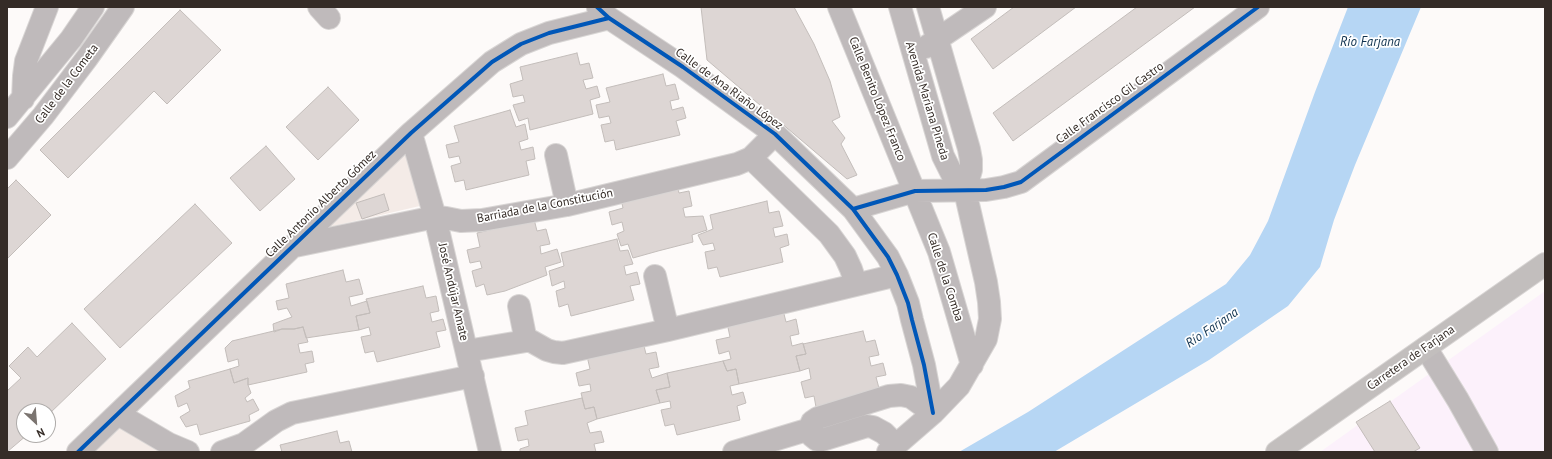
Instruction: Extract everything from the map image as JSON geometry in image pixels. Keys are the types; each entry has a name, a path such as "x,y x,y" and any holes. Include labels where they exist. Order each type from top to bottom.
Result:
{"main road":[{"name":"Carretera de Farjana","path":"1277,452 1545,264"}],"street":[{"path":"23,99 26,61 47,7"},
{"name":"Calle de la Cometa","path":"7,117 71,39 93,7"},
{"name":"Calle de la Cometa","path":"7,158 47,110 87,58 123,7"},
{"name":"Calle Benito López Franco","path":"839,7 915,191"},
{"name":"Avenida Mariana Pineda","path":"900,7 943,156 954,178 965,191 986,282 989,302 990,319 986,339 959,386 933,413"},
{"name":"Avenida Mariana Pineda","path":"928,7 971,160 971,170 965,191"},
{"path":"913,55 938,41 984,7"},
{"name":"Calle Francisco Gil Castro","path":"853,209 915,191 965,191 1004,187 1021,182 1258,7"},
{"name":"Calle Antonio Alberto Gómez","path":"78,452 410,133 492,62 521,44 603,12"},
{"name":"Calle de Ana Riaño López","path":"603,12 683,67 775,134 853,209 885,252 897,275 908,303 924,365 933,413"},
{"name":"José Andújar Amate","path":"410,133 435,218 490,452"},
{"name":"Barriada de la Constitución","path":"290,248 435,218 446,218 461,221 482,220 567,205 731,166 751,158 775,134"},
{"path":"556,155 567,205"},
{"path":"751,158 829,234 845,256 856,284"},
{"name":"Calle de la Comba","path":"915,191 939,252 972,365"},
{"path":"467,351 531,341 554,352 563,353 668,330 897,275"},
{"path":"655,276 668,330"},
{"path":"519,306 526,341"},
{"path":"1426,348 1458,400 1487,452"},
{"path":"222,452 244,444 276,421 292,413 473,376"},
{"path":"901,395 911,397 933,413 892,449 884,433 873,427 867,426 822,440 817,440 812,436 810,430 812,422 818,418 888,396 901,395"},
{"path":"118,414 169,444 188,452"},
{"path":"734,452 810,430"}],"shaded area":[{"path":"410,142 424,205 312,231"},
{"path":"1545,291 1545,452 1320,452"},
{"path":"128,421 168,452 94,452"}],"water":[{"name":"Río Farjana","path":"1348,7 1421,7 1355,165 1334,220 1320,267 1288,306 1209,360 1054,452 959,452 1028,412 1226,284 1250,255 1268,221"}],"building":[{"path":"701,7 794,7 814,44 830,81 840,117 832,121 845,138 841,144 857,175 847,179 707,60"},
{"path":"1014,7 1076,7 993,69 971,39"},
{"path":"1137,7 1195,7 1013,141 993,113"},
{"path":"180,10 221,50 167,104 154,91 68,178 40,150"},
{"path":"577,53 580,65 589,63 593,78 583,80 586,89 597,86 600,97 590,100 593,114 530,130 528,118 519,121 513,105 525,102 523,95 513,97 510,84 523,80 520,67"},
{"path":"663,74 666,86 675,84 679,99 670,101 672,110 683,107 686,118 676,121 680,135 616,150 614,140 605,142 601,125 611,123 609,116 599,118 596,105 610,102 606,88"},
{"path":"328,87 359,120 318,160 286,127"},
{"path":"510,110 516,127 525,124 528,139 519,142 521,150 533,147 535,159 526,161 529,175 466,190 464,180 455,182 451,166 461,163 459,156 449,158 446,145 459,142 454,126"},
{"path":"266,146 295,179 260,211 230,178"},
{"path":"16,180 51,215 7,259 7,189"},
{"path":"676,181 679,193 689,191 692,206 683,208 685,217 703,216 707,230 692,235 693,242 633,258 628,244 621,246 617,234 624,231 622,222 612,225 609,212 623,208 620,195"},
{"path":"384,194 389,210 362,219 356,203"},
{"path":"767,201 769,213 779,211 783,226 773,228 775,237 787,234 789,245 780,248 783,262 720,277 717,267 708,269 705,252 715,250 713,243 703,245 698,235 713,229 710,215"},
{"path":"195,204 232,243 120,348 84,309"},
{"path":"534,219 537,231 546,229 550,244 540,246 541,254 557,249 561,262 545,267 547,275 505,291 487,295 484,284 476,287 472,271 482,268 480,261 470,263 467,250 480,247 477,233"},
{"path":"617,239 620,251 628,250 633,264 624,266 626,275 637,272 640,284 630,286 634,300 571,316 568,304 559,307 556,291 565,288 564,281 552,286 549,271 564,266 561,253"},
{"path":"343,270 346,282 359,279 363,294 349,297 351,306 367,301 370,313 356,316 359,330 306,338 303,327 282,329 274,332 273,324 292,317 287,308 278,310 276,301 289,298 286,284"},
{"path":"423,286 426,298 436,296 439,311 430,313 432,322 443,319 446,330 436,332 440,347 377,362 374,351 365,353 361,337 371,335 369,327 359,330 356,316 370,313 366,299"},
{"path":"783,310 786,322 796,319 799,334 790,336 792,346 803,343 806,354 796,356 800,371 739,384 736,369 727,371 723,361 731,359 729,351 719,354 716,340 730,337 727,323"},
{"path":"72,323 106,359 56,407 56,403 16,403 16,443 18,443 7,452 7,391 21,378 9,366 28,347 37,357"},
{"path":"303,327 308,342 298,344 300,353 312,351 314,362 305,364 307,372 248,385 248,378 234,383 230,369 239,366 238,359 228,362 225,348 232,341 282,329"},
{"path":"863,331 866,342 875,340 879,355 869,357 871,366 883,363 886,375 876,377 880,392 816,407 814,396 805,398 801,382 811,379 809,368 800,371 796,356 806,354 803,344"},
{"path":"643,342 646,354 656,352 659,367 649,369 652,378 667,373 670,387 656,390 660,403 597,419 594,407 585,409 581,393 591,391 590,384 579,386 576,373 590,369 587,356"},
{"path":"723,361 727,371 736,369 739,384 730,386 732,395 743,392 746,403 737,406 740,420 677,435 674,424 665,426 661,410 671,408 670,401 660,403 656,390 670,387 667,373"},
{"path":"230,369 234,383 248,378 248,385 251,393 245,398 247,402 253,399 259,410 249,415 250,421 200,435 197,424 186,427 180,417 190,411 187,403 178,407 175,396 190,388 188,381"},
{"path":"582,398 585,409 594,407 597,419 587,423 590,433 601,431 604,442 594,444 596,452 520,452 520,449 529,446 528,439 518,441 515,428 528,425 525,411"},
{"path":"1390,401 1420,448 1413,452 1375,452 1356,422"},
{"path":"337,431 340,443 349,441 352,452 282,452 280,445"}],"cycle path":[{"path":"597,7 609,18 683,67 775,134 853,209 888,257 908,303 924,365 933,413"},
{"path":"853,209 915,191 986,190 1021,182 1258,7"},
{"path":"78,452 411,133 492,62 521,44 549,33 609,18"}]}
